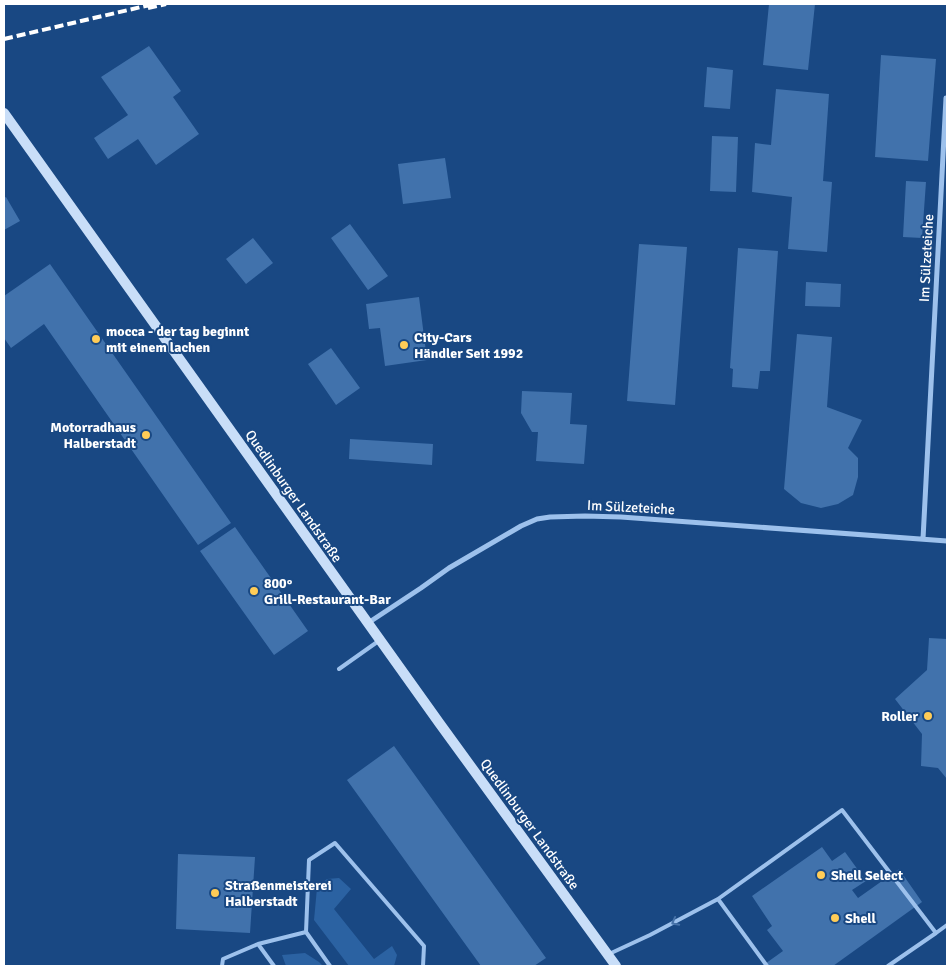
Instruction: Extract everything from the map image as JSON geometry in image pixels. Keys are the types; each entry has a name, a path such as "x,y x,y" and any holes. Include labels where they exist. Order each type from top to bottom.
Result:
{"main road":[{"name":"Quedlinburger Landstraße","path":"4,113 380,640 616,966"}],"street":[{"name":"Im Sülzeteiche","path":"923,539 946,98"},
{"name":"Im Sülzeteiche","path":"368,623 449,568 505,534 537,519 550,517 622,517 947,541"}],"lane":[{"path":"339,669 380,640"},
{"path":"608,954 650,935 718,899 842,810 936,933"},
{"path":"330,966 306,932 309,860 335,843 424,946 423,966"},
{"path":"718,899 767,966"},
{"path":"888,966 947,925"},
{"path":"222,966 223,959 258,944 306,932"},
{"path":"258,944 274,966"}],"shaded area":[{"path":"339,878 351,889 334,909 374,959 392,946 397,955 394,966 349,966 314,920 317,888 327,879"},
{"path":"305,953 323,966 286,966 282,955"}],"building":[{"path":"769,4 815,4 808,70 763,65"},
{"path":"149,46 181,91 173,97 199,134 156,165 138,139 108,159 94,138 128,115 101,77"},
{"path":"881,55 936,59 928,161 875,157"},
{"path":"707,67 733,70 730,109 704,107"},
{"path":"776,89 829,94 823,181 832,182 827,252 788,249 792,197 752,192 755,143 771,145"},
{"path":"712,136 738,137 736,192 710,191"},
{"path":"445,158 451,198 403,204 398,164"},
{"path":"906,181 926,182 922,238 903,237"},
{"path":"6,197 20,221 4,230 4,198"},
{"path":"350,224 388,276 368,290 331,238"},
{"path":"253,238 273,263 246,284 226,259"},
{"path":"639,244 687,247 675,405 627,401"},
{"path":"738,248 778,251 770,371 760,371 758,389 732,387 733,369 730,368"},
{"name":"Motorradhaus Halberstadt","path":"50,264 231,523 198,545 44,324 11,348 4,338 4,296"},
{"path":"806,282 841,284 840,307 805,306"},
{"name":"City-Cars Händler Seit 1992","path":"419,297 427,360 385,366 380,328 369,329 366,304"},
{"path":"797,334 832,337 827,407 862,420 848,448 858,458 858,477 853,495 838,504 821,508 801,503 784,489"},
{"path":"331,348 360,388 336,405 308,364"},
{"path":"522,391 572,393 570,424 587,425 584,464 536,461 538,432 532,432 521,413"},
{"path":"350,439 433,444 432,465 349,459"},
{"name":"800° Grill-Restaurant-Bar","path":"235,527 308,631 274,655 200,551"},
{"name":"Roller","path":"929,638 947,639 947,779 938,768 921,766 922,734 895,699 927,670"},
{"path":"394,746 546,958 534,966 481,966 347,780"},
{"path":"822,847 832,861 845,852 866,881 852,890 858,898 899,869 922,902 833,966 762,966 783,951 767,930 772,926 752,896"},
{"name":"Straßenmeisterei Halberstadt","path":"178,854 255,857 250,933 176,929"}],"railway":[{"path":"4,39 154,4"},
{"path":"148,8 166,4"}],"place":[{"name":"mocca - der tag beginnt mit einem lachen","path":"96,339"},
{"name":"City-Cars Händler Seit 1992","path":"404,345"},
{"name":"Motorradhaus Halberstadt","path":"146,435"},
{"name":"800° Grill-Restaurant-Bar","path":"254,591"},
{"name":"Roller","path":"928,716"},
{"name":"Shell Select","path":"821,875"},
{"name":"Straßenmeisterei Halberstadt","path":"215,893"},
{"name":"Shell","path":"835,918"}]}
